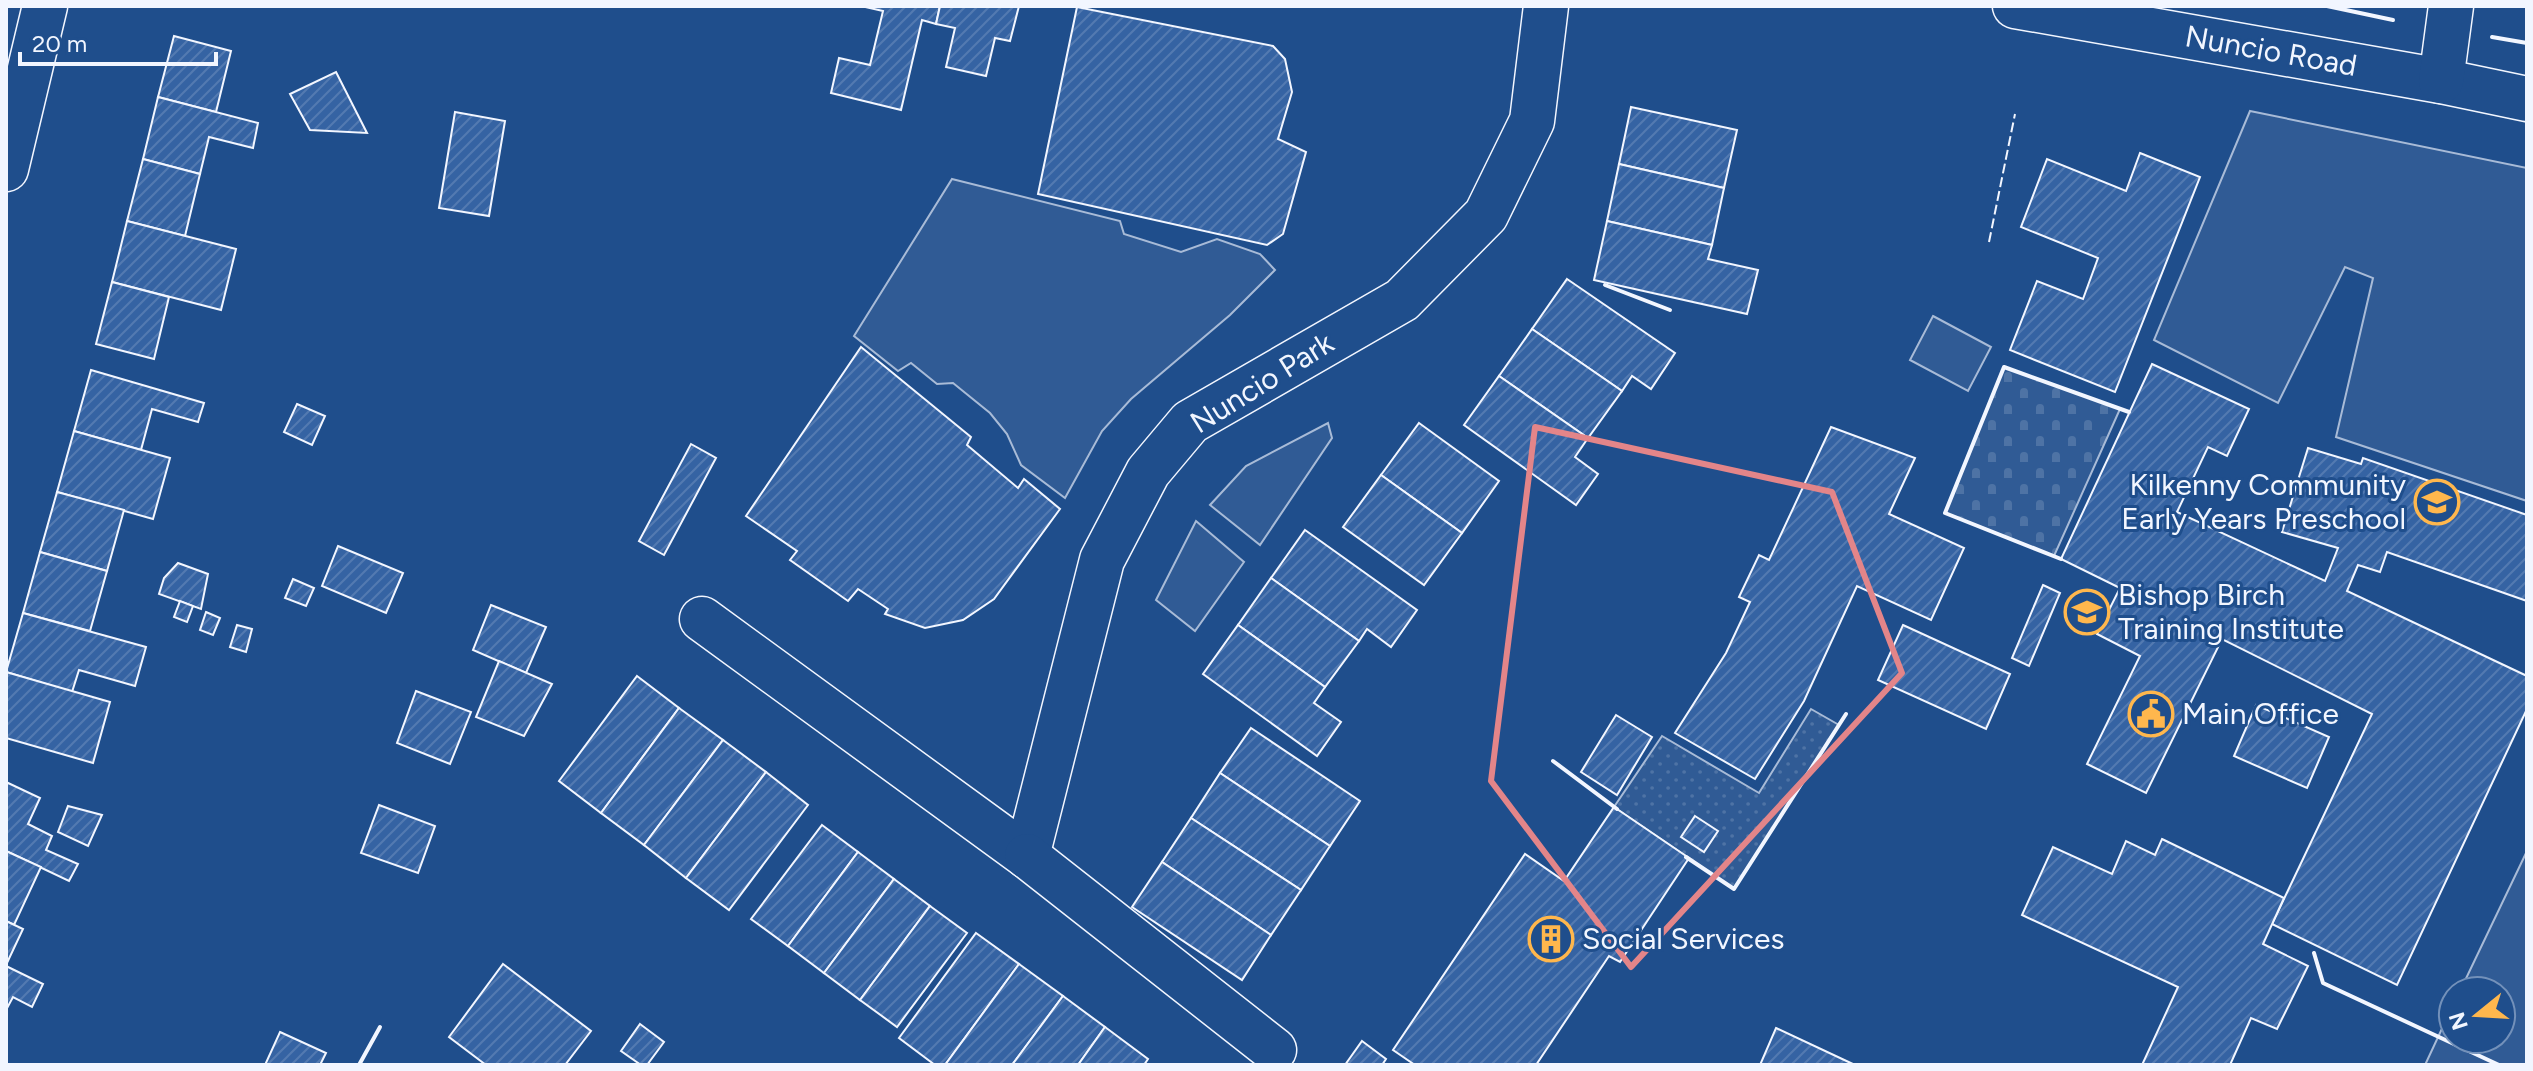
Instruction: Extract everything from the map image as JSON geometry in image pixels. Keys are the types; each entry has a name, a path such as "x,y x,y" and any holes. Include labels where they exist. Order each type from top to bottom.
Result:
{"street":[{"path":"6,169 45,6"},
{"name":"Nuncio Park","path":"1027,856 1102,560 1148,472 1190,422 1402,300 1486,215 1532,121 1546,6"},
{"name":"Nuncio Road","path":"2015,6 2527,99"},
{"path":"2441,81 2451,6"},
{"path":"702,619 1027,856 1274,1050"}],"highlighted area":[{"path":"1535,427 1832,492 1902,673 1631,967 1491,781"}],"shaded area":[{"path":"2250,111 2527,168 2527,501 2336,437 2373,278 2345,267 2278,403 2154,340"},
{"path":"952,179 1120,221 1124,234 1181,252 1217,239 1260,254 1275,270 1230,315 1131,399 1102,431 1065,498 1021,465 1007,434 990,413 953,383 937,384 911,363 898,371 854,336"},
{"path":"1933,316 1991,347 1968,391 1910,360"},
{"path":"1328,423 1332,438 1260,545 1210,505 1246,466"},
{"path":"1196,521 1244,562 1195,631 1156,600"},
{"path":"2527,851 2527,1065 2425,1065 2437,1039 2437,1055 2517,1055 2517,975 2468,975"}],"green space":[{"path":"2004,367 2120,409 2054,556 1945,513"},
{"path":"1811,709 1839,725 1734,889 1614,807 1662,736 1759,793"}],"building":[{"path":"861,6 940,6 936,24 922,20 901,110 831,93 839,58 870,65 883,11"},
{"path":"940,6 1019,6 1010,41 995,38 986,76 946,67 955,28 936,24"},
{"path":"1077,7 1273,46 1285,59 1292,92 1278,139 1306,152 1283,234 1267,245 1038,194"},
{"path":"174,36 231,51 216,112 158,97"},
{"path":"336,72 367,133 310,130 290,94"},
{"path":"158,97 258,123 253,148 209,137 200,174 143,159"},
{"path":"1631,107 1737,130 1724,188 1619,164"},
{"path":"455,112 505,121 489,216 439,208"},
{"path":"2140,153 2200,177 2115,392 2010,350 2037,281 2083,299 2098,258 2021,227 2047,159 2126,191"},
{"path":"143,159 200,174 185,236 127,221"},
{"path":"1619,164 1724,188 1712,245 1607,221"},
{"path":"127,221 236,249 221,310 112,282"},
{"path":"1607,221 1712,245 1708,259 1758,270 1747,314 1594,280"},
{"path":"1567,279 1675,353 1651,389 1632,376 1622,391 1532,329"},
{"path":"112,282 169,297 154,359 96,344"},
{"path":"1532,329 1622,391 1588,438 1499,376"},
{"path":"861,347 971,437 967,445 1018,488 1024,479 1060,509 994,599 963,620 925,628 885,614 888,609 858,589 848,601 790,560 797,551 746,516"},
{"path":"2152,364 2249,409 2227,456 2208,447 2177,512 2325,581 2338,548 2282,532 2308,448 2361,464 2363,458 2527,515 2527,601 2387,552 2380,572 2358,565 2347,591 2527,676 2527,709 2397,985 2272,924 2372,714 2222,639 2146,793 2087,764 2140,656 2097,634 2120,588 2061,559"},
{"path":"91,370 204,403 198,422 152,409 141,450 74,431"},
{"path":"1499,376 1588,438 1575,457 1598,474 1576,505 1464,425"},
{"path":"297,404 325,416 312,445 284,432"},
{"path":"1419,423 1499,481 1462,533 1381,475"},
{"path":"1831,427 1915,458 1889,514 1964,548 1931,620 1857,586 1804,701 1755,779 1675,733 1726,653 1750,602 1739,597 1759,555 1769,560"},
{"path":"74,431 170,458 153,519 57,492"},
{"path":"691,444 716,458 664,555 639,541"},
{"path":"1381,475 1462,533 1424,585 1343,527"},
{"path":"57,492 124,510 107,571 40,552"},
{"path":"1305,530 1417,610 1391,647 1367,629 1359,641 1271,578"},
{"path":"338,546 403,573 386,613 322,586"},
{"path":"40,552 107,571 90,631 23,613"},
{"path":"178,563 208,574 201,609 159,594 164,578"},
{"path":"1271,578 1359,641 1325,687 1238,625"},
{"path":"293,579 314,588 306,606 285,598"},
{"path":"2043,585 2060,593 2029,666 2012,658"},
{"path":"180,601 193,606 187,622 174,617"},
{"path":"491,605 546,627 526,673 473,650"},
{"path":"206,612 220,618 213,635 200,630"},
{"path":"23,613 146,647 135,686 79,670 72,692 6,672"},
{"path":"237,625 252,629 246,652 230,647"},
{"path":"1238,625 1325,687 1314,703 1341,722 1317,756 1203,674"},
{"path":"1903,625 2010,674 1986,729 1878,680"},
{"path":"499,661 552,684 524,736 476,717"},
{"path":"6,672 110,702 93,763 6,738"},
{"path":"637,676 679,708 601,813 559,781"},
{"path":"416,691 471,712 450,764 397,743"},
{"path":"2256,705 2329,737 2307,788 2234,756"},
{"path":"679,708 723,740 644,845 601,813"},
{"path":"1616,715 1652,737 1617,795 1581,772"},
{"path":"1251,728 1360,801 1330,846 1220,773"},
{"path":"723,740 766,772 686,878 644,845"},
{"path":"766,772 808,805 729,910 686,878"},
{"path":"1220,773 1330,846 1301,890 1191,818"},
{"path":"6,782 40,798 28,824 52,836 46,850 78,864 69,881 6,851"},
{"path":"379,805 435,826 418,873 361,853"},
{"path":"68,806 102,815 88,846 58,832"},
{"name":"Social Services","path":"1614,807 1689,858 1620,962 1609,956 1536,1065 1415,1065 1393,1050 1525,854 1564,881"},
{"path":"1695,816 1718,831 1704,852 1681,837"},
{"path":"1191,818 1301,890 1271,935 1162,862"},
{"path":"822,825 858,852 788,946 751,919"},
{"path":"2162,839 2284,898 2263,944 2308,966 2277,1029 2251,1018 2230,1065 2142,1065 2178,987 2022,915 2053,847 2112,874 2126,841 2155,855"},
{"path":"6,851 41,867 14,925 6,921"},
{"path":"858,852 894,879 824,973 788,946"},
{"path":"1162,862 1271,935 1242,980 1132,907"},
{"path":"894,879 930,906 860,1000 824,973"},
{"path":"930,906 967,933 897,1027 860,1000"},
{"path":"6,921 23,929 6,965"},
{"path":"976,933 1019,964 945,1065 935,1065 899,1038"},
{"path":"503,964 591,1031 565,1065 486,1065 449,1037"},
{"path":"1019,964 1063,996 1012,1065 945,1065"},
{"path":"6,966 43,984 32,1007 13,997 6,1010"},
{"path":"1063,996 1105,1027 1078,1065 1012,1065"},
{"path":"640,1024 664,1042 647,1065 641,1065 621,1051"},
{"path":"1105,1027 1148,1059 1144,1065 1078,1065"},
{"path":"1776,1028 1855,1065 1760,1065"},
{"path":"280,1032 326,1053 320,1065 265,1065"},
{"path":"1362,1041 1386,1059 1382,1065 1345,1065"}],"fence":[{"path":"1989,242 2015,114"}],"wall":[{"path":"2327,6 2393,20"},
{"path":"2492,37 2527,43"},
{"path":"1605,285 1670,310"},
{"path":"2061,559 1945,513 2004,367 2129,412"},
{"path":"1686,857 1734,889 1846,714"},
{"path":"1553,761 1617,809"},
{"path":"2314,953 2323,983 2499,1065"},
{"path":"359,1065 380,1027"}],"place":[{"name":"Kilkenny Community Early Years Preschool","path":"2437,502"},
{"name":"Bishop Birch Training Institute","path":"2087,612"},
{"name":"Main Office","path":"2151,714"},
{"name":"Social Services","path":"1551,939"}]}
